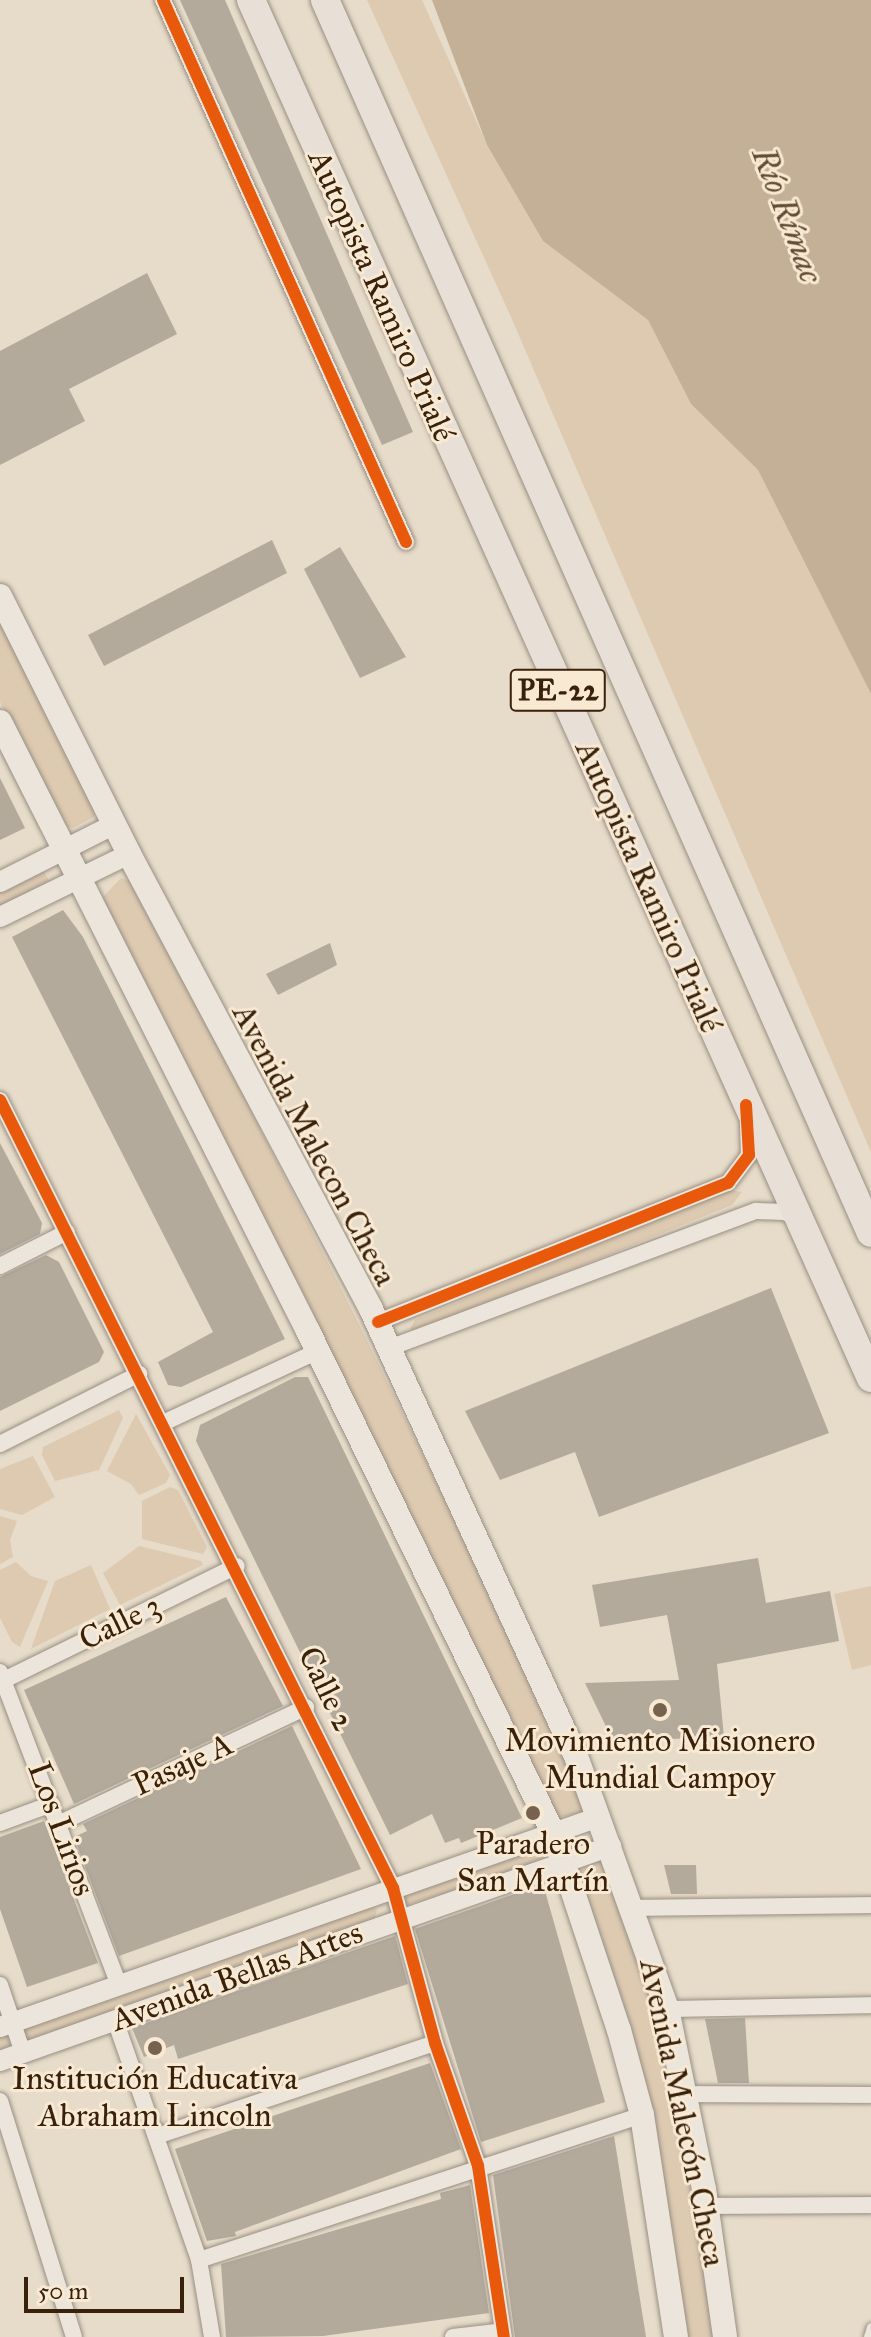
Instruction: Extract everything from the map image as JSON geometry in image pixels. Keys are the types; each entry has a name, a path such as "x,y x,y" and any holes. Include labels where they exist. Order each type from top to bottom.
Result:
{"highway":[{"name":"Autopista Ramiro Prialé","path":"251,0 871,1378"},
{"name":"Autopista Ramiro Prialé","path":"325,0 871,1233"}],"main road":[{"name":"Avenida Malecon Checa","path":"0,596 129,854 378,1322 547,1689 611,1846"},
{"path":"0,722 318,1351 554,1835 564,1864"},
{"name":"Avenida Malecón Checa","path":"611,1846 667,2009 707,2206 725,2337"},
{"name":"Avenida Malecón Checa","path":"564,1864 642,2115 676,2337"}],"street":[{"path":"163,0 406,542"},
{"path":"0,882 115,824"},
{"path":"0,917 129,854"},
{"name":"Calle 2","path":"0,1102 237,1566 393,1888 398,1920 435,2043 478,2166 503,2334"},
{"path":"378,1322 728,1183 749,1155 746,1105"},
{"path":"389,1348 756,1211 785,1212 802,1221"},
{"path":"0,1266 67,1232"},
{"path":"163,1423 318,1351"},
{"path":"0,1444 139,1374"},
{"name":"Calle 3","path":"2,1676 237,1566"},
{"name":"Los Lirios","path":"2,1676 119,1986"},
{"name":"Pasaje A","path":"60,1823 306,1707"},
{"path":"0,1823 52,1804"},
{"name":"Avenida Bellas Artes","path":"6,2025 599,1817"},
{"name":"Avenida Bellas Artes","path":"0,2061 611,1846"},
{"path":"633,1908 871,1905"},
{"path":"0,1985 6,2025 23,2053"},
{"path":"667,2009 871,2005"},
{"path":"115,2020 199,2260 212,2337"},
{"path":"157,2136 435,2043"},
{"path":"684,2094 871,2095"},
{"path":"0,2101 74,2337"},
{"path":"199,2260 478,2166 642,2115"},
{"path":"707,2206 871,2205"},
{"path":"453,2337 503,2334"}],"lane":[{"path":"868,2337 871,2327"}],"shaded area":[{"path":"367,0 422,0 487,145 543,241 648,320 691,404 758,470 871,694 871,1152 511,317"},
{"path":"0,613 95,801 94,817 73,828 62,825 0,702"},
{"path":"42,869 50,882 0,908 0,890"},
{"path":"121,878 136,883 361,1328 539,1693 585,1802 583,1812 555,1818 102,898"},
{"path":"730,1190 742,1192 732,1205 419,1331 410,1329 415,1320"},
{"path":"119,1410 123,1418 99,1470 55,1481 42,1455 43,1447"},
{"path":"136,1414 170,1475 166,1483 139,1495 131,1484 107,1471"},
{"path":"33,1456 55,1497 22,1515 0,1509 0,1469"},
{"path":"170,1487 178,1490 207,1547 203,1554 142,1539 142,1501"},
{"path":"0,1516 17,1521 10,1540 13,1557 0,1564"},
{"path":"139,1546 201,1561 203,1565 120,1605 103,1573"},
{"path":"16,1562 31,1576 48,1581 20,1647 12,1642 0,1618 0,1570"},
{"path":"91,1565 110,1609 31,1649 55,1581"},
{"path":"871,1586 871,1665 852,1670 834,1594"},
{"path":"541,1848 546,1862 403,1906 405,1896"},
{"path":"598,1859 608,1861 651,1993 690,2166 717,2337 685,2337 621,2001 580,1875 584,1864"},
{"path":"369,1906 377,1909 374,1921 0,2051 0,2034"}],"water":[{"name":"Río Rímac","path":"432,0 871,0 871,694 758,470 691,404 648,320 543,241 487,145"}],"building":[{"path":"180,0 225,0 413,432 382,445"},
{"path":"147,273 177,334 69,389 85,421 0,465 0,351"},
{"path":"272,540 287,573 104,666 88,635"},
{"path":"340,547 406,657 360,678 304,569"},
{"path":"0,778 25,828 0,840"},
{"path":"63,910 83,937 285,1339 181,1387 168,1385 158,1362 213,1332 12,937"},
{"path":"330,943 337,965 278,995 266,974"},
{"path":"0,1143 42,1223 40,1234 0,1254"},
{"path":"46,1255 59,1262 104,1352 99,1362 0,1411 0,1277"},
{"path":"771,1288 829,1433 599,1517 575,1452 500,1480 465,1411"},
{"path":"295,1377 308,1377 522,1818 461,1843 459,1838 445,1843 432,1814 390,1835 196,1441 200,1425"},
{"path":"758,1558 766,1603 830,1591 839,1641 717,1664 724,1737 613,1741 585,1683 679,1680 667,1615 600,1627 592,1585"},
{"path":"226,1597 283,1706 74,1804 24,1690"},
{"path":"292,1726 361,1869 119,1956 74,1837 87,1831 83,1824"},
{"path":"44,1821 98,1963 27,1987 0,1909 0,1837"},
{"path":"664,1865 696,1865 697,1894 671,1894"},
{"path":"543,1884 605,2102 481,2142 415,1929"},
{"path":"395,1936 408,1984 178,2059 174,2045 144,2057 132,2028"},
{"path":"745,2018 749,2083 718,2083 705,2019"},
{"path":"430,2063 461,2149 235,2232 236,2236 207,2241 175,2149"},
{"path":"614,2136 646,2337 515,2337 493,2175"},
{"path":"470,2185 489,2313 323,2336 226,2337 221,2264 441,2199 440,2193"}],"cycle path":[{"path":"163,0 406,542"},
{"path":"0,1100 393,1888 435,2043 478,2166 504,2337"},
{"path":"378,1322 728,1183 749,1155 746,1105"}],"place":[{"name":"Movimiento Misionero Mundial Campoy","path":"660,1710"},
{"name":"Paradero San Martín","path":"533,1813"},
{"name":"Institución Educativa Abraham Lincoln","path":"155,2048"}]}
